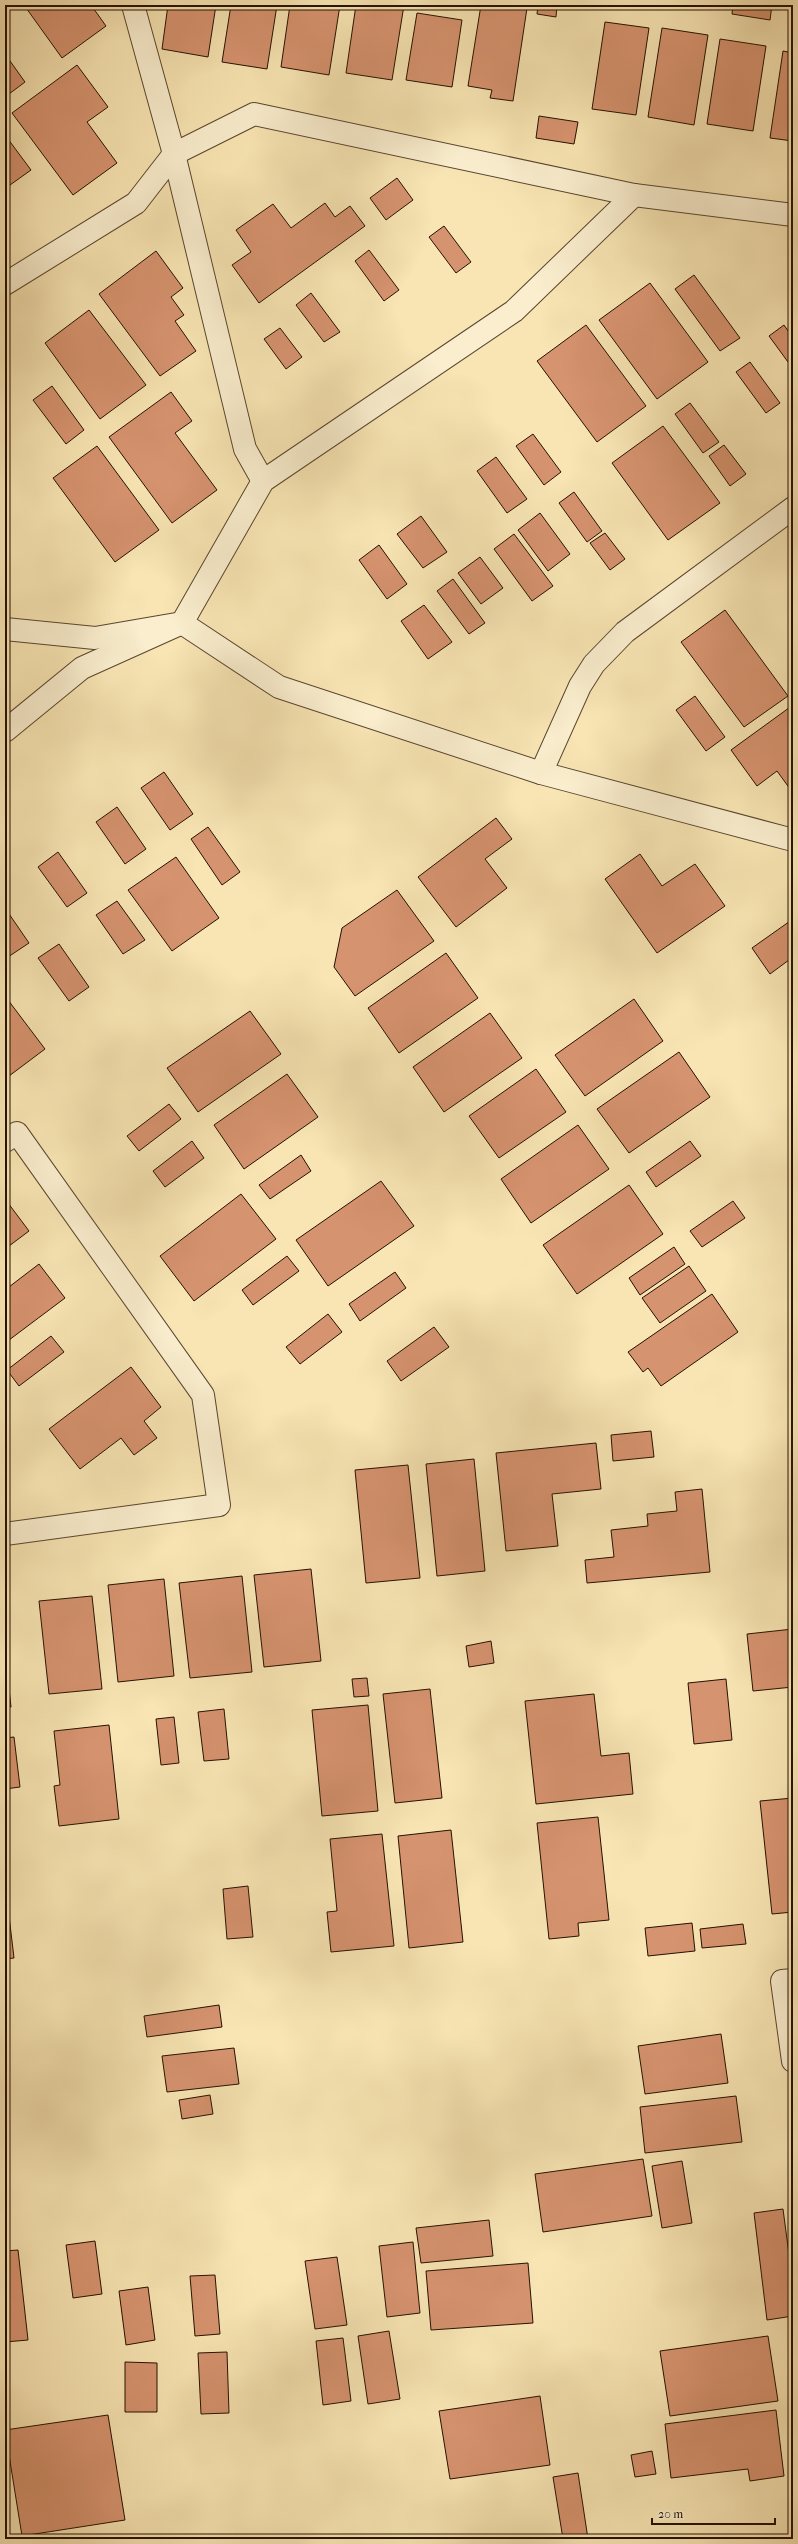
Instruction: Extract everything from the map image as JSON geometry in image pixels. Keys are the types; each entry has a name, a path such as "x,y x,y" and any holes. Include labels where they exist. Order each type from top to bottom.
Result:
{"street":[{"path":"134,5 174,154 246,449 263,481"},
{"path":"5,284 136,202 174,154 254,114 634,195 793,215"},
{"path":"5,731 82,668 182,623 263,481 514,311 634,195"},
{"path":"541,773 580,686 594,664 625,632 793,508"},
{"path":"5,629 94,638 182,623 279,688 541,773 793,840"},
{"path":"5,1141 17,1133 203,1395 219,1505 5,1534"},
{"path":"793,1980 782,1982 793,2061"}],"building":[{"path":"24,5 91,5 106,26 62,58"},
{"path":"168,5 216,5 208,57 162,49"},
{"path":"231,5 277,5 267,69 222,62"},
{"path":"290,5 340,5 329,75 281,67"},
{"path":"356,5 404,5 392,80 346,73"},
{"path":"481,5 527,8 513,101 490,98 492,90 468,86"},
{"path":"538,5 557,5 556,17 537,14"},
{"path":"733,5 772,5 770,20 732,14"},
{"path":"417,13 462,20 452,87 406,80"},
{"path":"605,22 649,28 636,115 592,109"},
{"path":"662,28 708,35 694,125 648,117"},
{"path":"720,39 766,46 753,131 707,124"},
{"path":"783,51 793,53 793,141 770,138"},
{"path":"5,54 25,82 5,97"},
{"path":"77,65 108,107 87,122 117,163 73,195 12,113"},
{"path":"539,116 578,122 574,144 536,138"},
{"path":"5,135 31,170 10,185 5,178"},
{"path":"397,178 413,200 386,220 370,198"},
{"path":"325,203 335,217 350,206 365,226 259,303 232,265 251,252 236,230 273,204 291,228"},
{"path":"444,226 471,262 456,273 429,237"},
{"path":"369,250 399,290 384,301 355,261"},
{"path":"156,251 183,288 171,297 184,315 175,321 196,351 160,376 99,294"},
{"path":"694,275 740,338 720,351 675,289"},
{"path":"650,283 708,362 657,399 599,320"},
{"path":"311,293 340,332 324,342 296,305"},
{"path":"89,310 146,385 100,419 45,343"},
{"path":"586,325 646,406 597,442 537,361"},
{"path":"784,325 793,338 793,358 788,362 769,336"},
{"path":"280,328 302,357 286,369 264,339"},
{"path":"750,362 780,403 766,413 736,372"},
{"path":"52,386 84,430 66,444 33,400"},
{"path":"171,392 192,421 175,433 217,490 172,523 109,437"},
{"path":"690,403 719,442 703,453 675,414"},
{"path":"663,426 720,503 668,540 612,463"},
{"path":"533,434 561,472 544,485 516,446"},
{"path":"724,445 746,474 730,486 709,456"},
{"path":"97,446 159,530 115,562 53,478"},
{"path":"496,457 527,499 507,513 477,471"},
{"path":"574,492 602,531 587,542 559,503"},
{"path":"540,513 570,554 548,571 518,530"},
{"path":"421,516 447,552 423,568 397,534"},
{"path":"605,533 625,559 610,570 590,543"},
{"path":"514,534 553,586 532,601 494,549"},
{"path":"379,545 407,584 387,599 359,560"},
{"path":"480,557 503,588 481,604 458,573"},
{"path":"453,579 485,623 469,634 437,591"},
{"path":"424,605 452,642 428,659 401,621"},
{"path":"725,610 788,696 744,727 681,642"},
{"path":"695,696 725,737 706,751 676,710"},
{"path":"793,705 793,793 777,771 757,786 731,750"},
{"path":"164,772 193,814 170,830 141,788"},
{"path":"117,807 146,849 125,864 96,822"},
{"path":"496,818 512,839 485,859 507,888 456,927 418,877"},
{"path":"208,827 240,872 222,885 191,839"},
{"path":"58,852 87,893 67,907 38,867"},
{"path":"640,854 662,886 695,864 725,906 657,953 605,879"},
{"path":"176,857 219,918 172,951 128,890"},
{"path":"397,890 434,941 355,996 334,967 342,928"},
{"path":"117,901 145,940 123,954 96,915"},
{"path":"5,908 29,943 5,959"},
{"path":"793,919 793,957 770,974 752,948"},
{"path":"59,944 89,987 69,1001 38,958"},
{"path":"446,953 478,998 399,1053 368,1008"},
{"path":"5,996 45,1049 5,1079"},
{"path":"634,999 663,1041 585,1096 555,1055"},
{"path":"250,1011 281,1054 198,1112 167,1068"},
{"path":"490,1013 522,1058 444,1112 413,1067"},
{"path":"679,1052 710,1097 629,1153 597,1109"},
{"path":"536,1069 566,1112 499,1158 469,1116"},
{"path":"287,1074 318,1117 244,1169 214,1125"},
{"path":"169,1104 181,1119 139,1151 127,1136"},
{"path":"578,1125 609,1169 531,1223 501,1179"},
{"path":"192,1141 204,1158 165,1187 153,1171"},
{"path":"690,1141 701,1156 656,1187 646,1172"},
{"path":"301,1155 311,1171 270,1199 259,1185"},
{"path":"381,1181 414,1226 328,1286 296,1240"},
{"path":"629,1185 663,1234 577,1294 543,1245"},
{"path":"241,1194 276,1239 194,1301 160,1256"},
{"path":"5,1199 29,1231 5,1249"},
{"path":"733,1201 745,1218 702,1247 690,1231"},
{"path":"674,1247 685,1264 640,1295 629,1278"},
{"path":"287,1256 299,1271 253,1305 242,1290"},
{"path":"39,1264 65,1298 5,1343 5,1290"},
{"path":"689,1266 706,1291 660,1323 642,1298"},
{"path":"395,1272 406,1288 360,1321 349,1304"},
{"path":"712,1294 738,1332 661,1386 648,1368 643,1372 628,1352"},
{"path":"328,1314 342,1332 300,1364 286,1347"},
{"path":"434,1327 449,1347 401,1381 387,1361"},
{"path":"51,1336 64,1352 19,1386 7,1370"},
{"path":"131,1367 161,1407 144,1421 157,1438 134,1455 121,1438 80,1469 49,1429"},
{"path":"651,1431 654,1457 613,1461 611,1435"},
{"path":"596,1443 601,1489 552,1494 558,1546 506,1551 496,1453"},
{"path":"474,1459 485,1571 437,1576 426,1464"},
{"path":"408,1465 420,1578 366,1583 355,1470"},
{"path":"702,1489 710,1572 587,1583 585,1560 614,1557 611,1530 648,1526 647,1514 677,1511 675,1492"},
{"path":"311,1569 321,1661 264,1667 254,1575"},
{"path":"242,1576 252,1672 190,1678 179,1583"},
{"path":"164,1579 174,1676 118,1682 108,1585"},
{"path":"92,1596 102,1689 49,1694 39,1601"},
{"path":"793,1629 793,1687 753,1691 747,1634"},
{"path":"491,1641 494,1663 469,1667 466,1646"},
{"path":"5,1653 11,1707 5,1707"},
{"path":"367,1678 369,1696 354,1697 352,1679"},
{"path":"726,1679 732,1740 694,1744 688,1683"},
{"path":"430,1689 442,1798 395,1803 383,1694"},
{"path":"594,1694 601,1756 629,1753 633,1794 536,1804 525,1701"},
{"path":"368,1705 378,1811 322,1816 312,1710"},
{"path":"224,1709 229,1759 204,1761 198,1712"},
{"path":"174,1717 179,1763 161,1765 156,1719"},
{"path":"109,1725 119,1819 59,1826 54,1786 60,1785 54,1731"},
{"path":"14,1737 20,1787 5,1789 5,1738"},
{"path":"793,1798 793,1912 772,1914 760,1801"},
{"path":"598,1817 609,1920 578,1923 579,1936 549,1939 537,1823"},
{"path":"451,1830 463,1942 409,1948 398,1836"},
{"path":"382,1834 394,1946 331,1952 327,1912 337,1911 330,1839"},
{"path":"248,1886 253,1937 227,1939 223,1889"},
{"path":"7,1899 14,1958 5,1959 5,1900"},
{"path":"692,1923 695,1951 648,1956 645,1928"},
{"path":"743,1924 746,1944 702,1948 700,1929"},
{"path":"219,2005 222,2027 147,2037 144,2016"},
{"path":"721,2034 728,2083 645,2094 638,2046"},
{"path":"234,2048 239,2084 167,2092 162,2056"},
{"path":"210,2095 213,2114 182,2119 179,2100"},
{"path":"736,2096 742,2142 645,2153 640,2107"},
{"path":"643,2159 652,2216 543,2232 535,2174"},
{"path":"682,2161 692,2223 662,2228 652,2166"},
{"path":"783,2209 793,2285 793,2316 767,2320 754,2213"},
{"path":"489,2220 493,2256 421,2263 416,2228"},
{"path":"95,2241 102,2294 73,2298 66,2245"},
{"path":"413,2242 420,2313 387,2317 379,2246"},
{"path":"18,2250 28,2340 5,2342 5,2251"},
{"path":"337,2257 347,2325 315,2329 305,2261"},
{"path":"528,2263 533,2323 431,2330 426,2271"},
{"path":"215,2275 220,2334 195,2336 190,2276"},
{"path":"148,2287 155,2340 126,2345 119,2291"},
{"path":"389,2331 400,2399 368,2404 358,2336"},
{"path":"768,2336 778,2401 670,2416 660,2351"},
{"path":"343,2338 351,2401 323,2405 316,2341"},
{"path":"227,2352 229,2413 201,2414 198,2353"},
{"path":"125,2362 157,2363 157,2412 125,2412"},
{"path":"540,2396 550,2465 450,2479 439,2411"},
{"path":"776,2410 784,2476 750,2481 748,2469 671,2478 665,2424"},
{"path":"108,2415 125,2520 22,2536 5,2430"},
{"path":"652,2451 656,2474 635,2477 631,2455"},
{"path":"578,2473 588,2539 563,2539 553,2477"}]}
